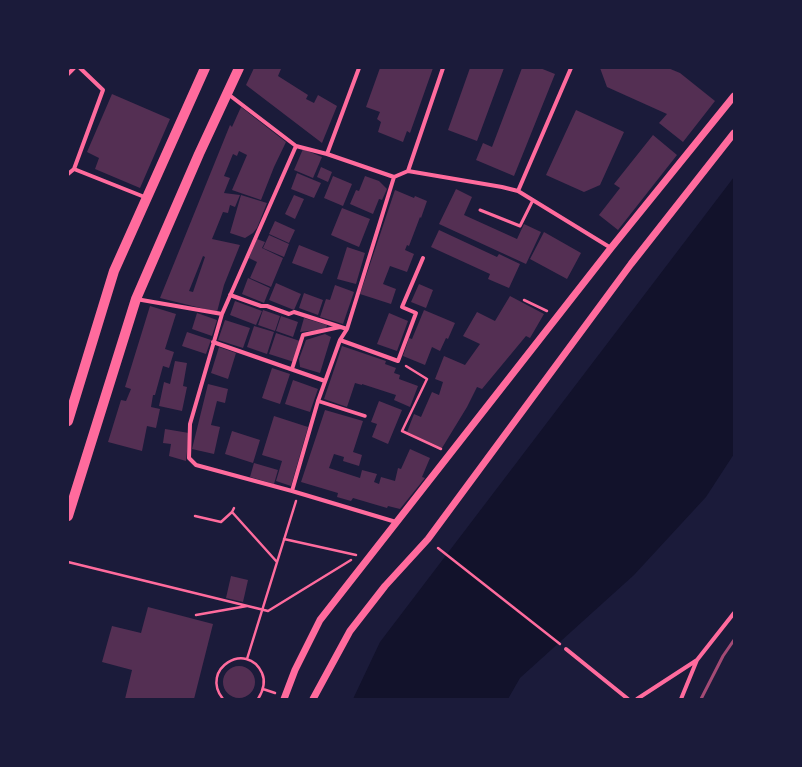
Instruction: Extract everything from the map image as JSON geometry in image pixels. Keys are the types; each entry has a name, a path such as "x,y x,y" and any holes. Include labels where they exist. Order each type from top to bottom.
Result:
{"main road":[{"path":"68,421 72,396 114,271 205,68"},
{"path":"68,516 136,299 199,154 239,68"}],"street":[{"path":"68,74 74,68"},
{"path":"68,174 74,169 103,90 80,68"},
{"path":"327,154 359,68"},
{"path":"408,171 443,68"},
{"path":"518,191 571,68"},
{"path":"227,93 296,146 327,154 394,176 408,171 502,186 518,191 611,248"},
{"path":"284,699 295,670 320,620 557,316 734,96"},
{"path":"313,699 350,631 385,586 428,539 631,264 734,133"},
{"path":"296,146 222,314 190,424 189,458 196,465 292,491 396,522"},
{"path":"74,169 147,198"},
{"path":"292,491 318,401 340,340 347,329 394,176"},
{"path":"340,340 398,361 416,312 402,307 423,258"},
{"path":"230,295 261,306 267,306 289,314 294,312 347,329"},
{"path":"136,299 222,314"},
{"path":"292,369 303,335 340,327"},
{"path":"213,342 325,381"},
{"path":"318,401 365,416"},
{"path":"681,699 697,660 734,613"},
{"path":"566,649 628,699"},
{"path":"637,699 697,660"}],"lane":[{"path":"480,210 520,226 533,200"}],"path":[{"path":"524,300 557,316"},
{"path":"398,361 427,379 402,431 450,453"},
{"path":"247,659 299,493"},
{"path":"195,516 221,522 232,512 234,508"},
{"path":"232,512 277,563"},
{"path":"68,562 268,611 359,556 284,540"},
{"path":"438,548 566,649"},
{"path":"196,615 249,606"},
{"path":"223,699 216,684 217,676 225,663 232,659 240,658 247,659 255,663 264,676 264,685 258,699"}],"shaded area":[{"path":"734,177 734,454 706,497 634,575 520,678 508,699 353,699 380,642"}],"building":[{"path":"254,68 279,68 281,69 278,76 308,95 306,99 314,103 318,95 337,106 322,143 246,85"},
{"path":"380,68 433,68 410,133 407,131 403,142 378,132 381,122 377,119 380,112 366,107"},
{"path":"470,68 504,68 477,141 448,130"},
{"path":"522,68 540,68 555,74 514,176 476,160 483,143 492,147"},
{"path":"600,68 668,68 680,73 715,101 683,142 659,123 667,114 607,87"},
{"path":"112,94 170,119 140,188 95,169 99,158 87,152"},
{"path":"241,107 286,142 261,200 232,190 247,155 239,151 237,156 233,154 224,176 230,178 224,193 240,195 235,207 230,205 228,213 223,212 212,239 240,245 224,285 217,312 160,298 230,125 232,127","holes":["203,256 205,257 193,292 189,291"]},
{"path":"576,110 624,132 600,185 584,192 546,175"},
{"path":"653,135 677,155 618,230 599,215 620,188 614,184"},
{"path":"303,149 322,157 313,178 294,170"},
{"path":"321,167 332,172 328,182 317,177"},
{"path":"297,173 321,183 314,198 291,189"},
{"path":"333,176 352,184 343,206 324,198"},
{"path":"365,176 379,181 387,189 382,200 379,199 373,214 350,204 356,190 359,191"},
{"path":"456,189 472,197 464,215 517,239 524,224 541,232 526,264 439,224"},
{"path":"395,190 414,198 415,196 427,201 409,246 407,245 405,250 414,254 407,272 390,266 383,284 396,289 391,304 360,294"},
{"path":"241,195 267,203 257,228 253,233 245,238 230,233"},
{"path":"294,195 304,199 295,219 285,214"},
{"path":"342,208 370,219 359,247 331,235"},
{"path":"275,221 295,230 289,243 269,234"},
{"path":"439,230 497,257 499,254 520,264 509,288 488,279 490,274 431,247"},
{"path":"544,232 581,253 567,279 530,259"},
{"path":"269,235 289,244 284,257 263,248"},
{"path":"257,239 265,242 262,248 283,258 271,287 250,278 257,262 249,258"},
{"path":"299,245 329,257 322,274 292,263"},
{"path":"347,247 365,253 356,284 337,279"},
{"path":"248,278 270,288 264,303 242,294"},
{"path":"276,283 301,294 294,310 269,300"},
{"path":"419,284 433,290 426,308 411,302"},
{"path":"335,285 354,292 343,324 320,317 326,299 330,300"},
{"path":"304,293 323,300 318,315 299,308"},
{"path":"510,296 544,314 530,338 526,336 482,389 477,387 467,407 442,448 407,432 414,414 421,417 432,392 439,395 443,382 435,379 444,356 465,365 480,344 463,336 477,312 495,321"},
{"path":"235,301 262,311 256,325 230,315"},
{"path":"150,306 176,314 165,349 174,352 169,368 163,366 155,395 153,395 151,407 160,409 156,428 147,426 142,451 108,442 121,400 126,401 131,389 125,387"},
{"path":"263,310 280,316 275,331 258,325"},
{"path":"424,310 455,323 448,339 446,338 440,351 432,347 425,365 403,356 409,338 412,339"},
{"path":"197,313 217,320 212,336 192,329"},
{"path":"389,313 408,321 397,351 377,344"},
{"path":"281,316 298,322 293,337 276,331"},
{"path":"304,318 327,325 326,329 300,332"},
{"path":"225,320 250,328 243,348 218,340"},
{"path":"254,326 274,332 267,354 247,347"},
{"path":"187,332 211,340 206,354 182,346"},
{"path":"276,333 300,341 294,362 269,354"},
{"path":"325,334 331,337 320,373 300,367 299,359 306,340"},
{"path":"342,346 386,361 385,364 396,368 394,373 400,375 399,379 418,386 410,407 394,400 396,395 355,383 347,407 324,399"},
{"path":"219,347 236,353 228,379 211,373"},
{"path":"175,361 187,363 183,386 187,387 182,411 159,406 164,382 170,384"},
{"path":"272,368 290,374 280,404 262,398"},
{"path":"293,380 318,389 310,412 285,404"},
{"path":"208,384 228,389 225,403 217,401 211,425 220,427 214,454 192,449"},
{"path":"379,401 402,410 388,444 372,437 377,424 371,422"},
{"path":"325,410 363,421 353,452 362,455 359,466 343,461 344,457 334,454 329,468 360,478 362,470 377,474 374,482 379,484 381,477 395,481 398,468 401,469 410,449 430,458 422,477 425,478 400,509 388,506 387,508 353,498 351,501 337,497 338,493 301,482"},
{"path":"274,416 308,427 291,486 276,481 282,461 262,455"},
{"path":"165,429 189,433 186,461 169,456 171,444 163,443"},
{"path":"232,431 260,440 253,463 225,454"},
{"path":"254,463 278,470 274,484 250,477"},
{"path":"231,576 248,580 243,602 226,598"},
{"path":"148,607 213,624 194,699 125,699 132,670 102,662 112,626 141,633"},
{"path":"239,666 245,667 252,673 255,682 254,688 248,695 239,698 233,697 226,691 223,682 224,676 230,669"}],"railway":[{"path":"701,699 723,656 734,640"}]}
